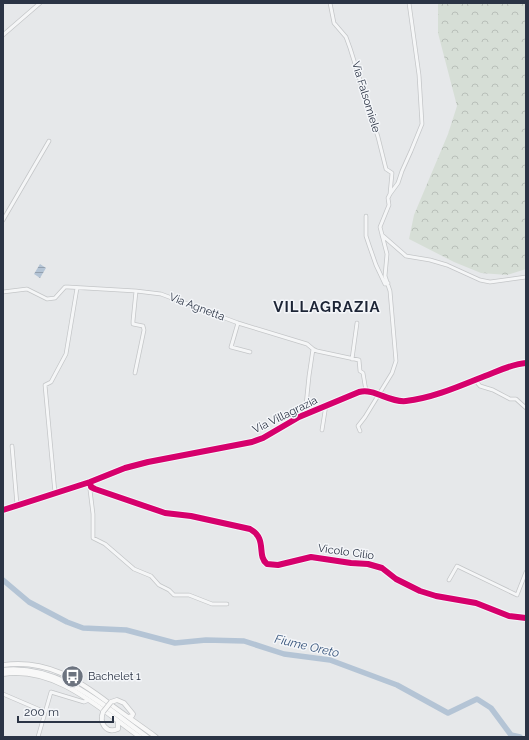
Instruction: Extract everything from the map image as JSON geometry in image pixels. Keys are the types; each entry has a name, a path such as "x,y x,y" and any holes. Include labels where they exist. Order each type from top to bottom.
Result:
{"main road":[{"path":"3,665 26,664 40,666 62,673 84,685 156,737"},
{"path":"3,670 41,672 59,678 91,696 147,737"},
{"path":"3,674 25,674 45,677 64,685 89,700 140,737"},
{"path":"118,721 118,729 110,730 102,723 101,720 103,712 111,702 117,700 124,703 133,714 129,718"}],"street":[{"path":"3,35 40,3"},
{"name":"Via Falsomiele","path":"330,3 334,23 346,37 350,48 378,136 386,169 392,173 390,194"},
{"path":"360,431 358,426 360,422 365,417 392,373 396,361 390,291 385,276 387,254 380,227 389,205 390,194 398,183 422,124 419,75 409,3"},
{"path":"3,220 49,141"},
{"path":"366,216 366,236 378,270 386,284 388,283"},
{"path":"382,234 406,256 430,260 447,265 480,280 490,282 526,277"},
{"name":"Via Agnetta","path":"3,292 27,289 47,300 55,298 65,287 136,291 166,295 200,310 307,344 313,349 352,359"},
{"path":"55,493 45,385 51,382 66,354 77,288"},
{"path":"135,373 144,330 143,326 133,324 136,291"},
{"path":"357,322 352,359 358,360 359,362 360,371 363,373 366,391 394,401 406,401 450,390 508,367 526,363"},
{"path":"238,323 231,347 250,352"},
{"path":"305,415 313,349"},
{"path":"475,380 480,386 493,390 510,399 516,399 526,408"},
{"name":"Via Villagrazia","path":"3,510 90,482 126,468 148,462 252,442 263,438 326,405 359,392 366,391"},
{"path":"322,430 326,405"},
{"path":"12,446 17,505"},
{"path":"90,482 92,487 90,490 93,514 92,538 105,544 134,569 151,576 159,585 169,590 174,595 190,595 212,604 226,604"},
{"name":"Vicolo Cilio","path":"92,487 165,513 191,516 250,529 258,536 264,561 271,565 278,565 311,557 368,564 382,568 396,579 420,591 436,596 476,603 509,616 526,618"},
{"path":"449,580 457,566 517,595 526,572"},
{"path":"38,737 51,692 84,702 89,700"},
{"path":"3,694 45,712"}],"green space":[{"path":"438,3 526,3 526,269 507,275 481,273 454,262 409,239 414,215 448,134 457,106 438,33"}],"water":[{"path":"40,264 46,268 40,278 34,274"}],"waterway":[{"name":"Fiume Oreto","path":"3,580 29,602 67,622 83,628 126,630 175,643 206,640 244,641 284,654 330,660 397,685 448,713 477,699 491,708 511,735 520,737"}],"cycle path":[{"path":"3,510 90,482 125,468 148,462 252,442 263,438 299,417 359,392 371,392 394,400 406,401 446,391 510,366 526,363"},
{"path":"90,482 91,487 95,489 165,513 191,516 250,529 259,537 262,556 267,564 278,565 311,557 368,564 382,568 396,579 420,591 436,596 476,603 509,616 526,618"}],"place":[{"name":"Bachelet 1","path":"72,676"}],"district":[{"name":"VILLAGRAZIA","path":"327,307"}]}
